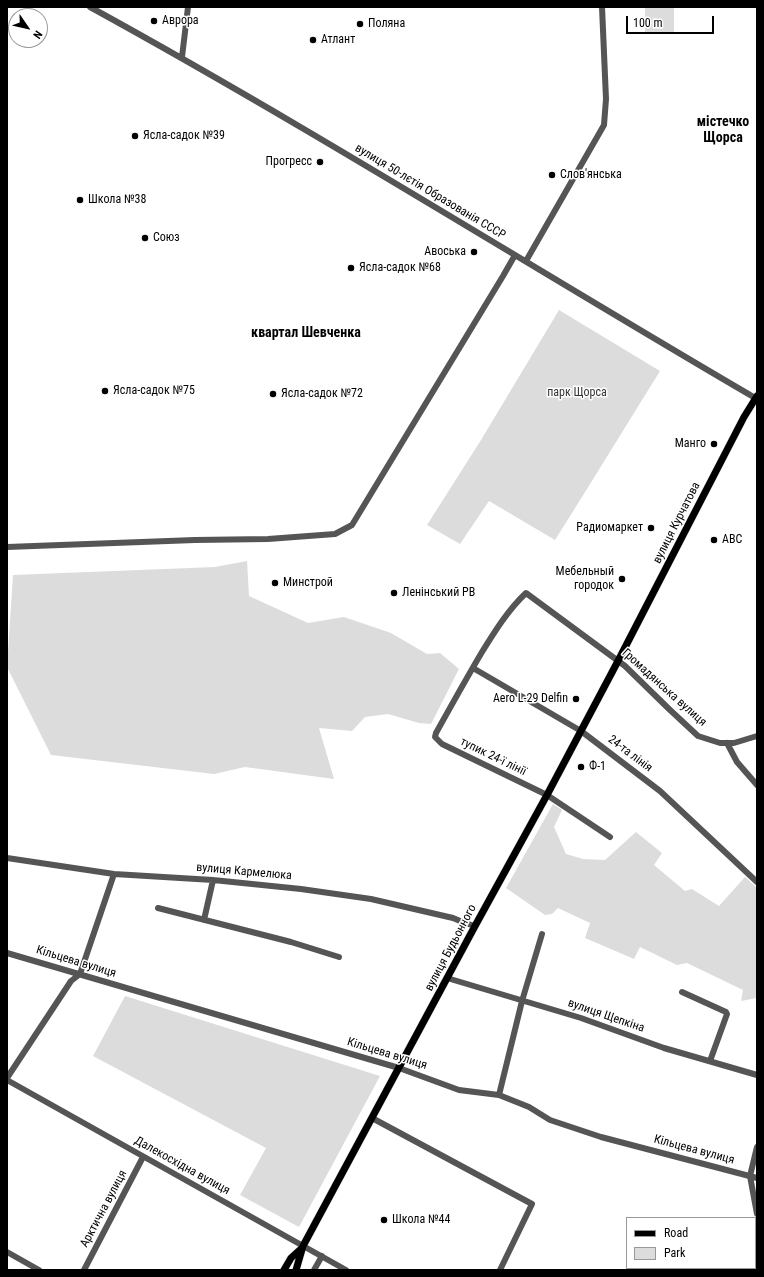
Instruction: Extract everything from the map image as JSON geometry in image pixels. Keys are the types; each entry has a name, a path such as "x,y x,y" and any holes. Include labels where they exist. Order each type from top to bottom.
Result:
{"main road":[{"name":"вулиця Курчатова","path":"618,661 744,417 757,398"},
{"name":"вулиця Будьонного","path":"296,1270 303,1246 618,661"},
{"name":"вулиця Будьонного","path":"284,1270 291,1258 303,1246"}],"street":[{"name":"вулиця 50-лєтія Образованія СССР","path":"90,7 182,58 526,261 627,323 757,398"},
{"path":"182,58 188,7"},
{"path":"526,261 604,124 606,99 602,7"},
{"path":"7,547 194,540 268,539 335,534 352,525 515,255"},
{"name":"Громадянська вулиця","path":"473,668 504,618 517,601 526,593 625,666 698,736 720,743 734,743 757,736"},
{"name":"24-та лінія","path":"473,668 581,730 660,791 757,882"},
{"name":"тупик 24-ї лінії","path":"473,668 435,737 442,744 547,795 610,837"},
{"path":"727,743 737,762 757,785"},
{"name":"вулиця Кармелюка","path":"7,858 114,874 213,880 301,888 371,899 453,918 465,924 475,926"},
{"path":"7,1079 71,981 80,974 114,874"},
{"path":"204,920 213,880"},
{"path":"158,908 291,942 339,957"},
{"path":"499,1095 522,1001 542,934"},
{"name":"Кільцева вулиця","path":"7,953 399,1068 460,1090 499,1095 529,1106 550,1120 580,1130 757,1178"},
{"name":"вулиця Щепкіна","path":"447,978 581,1018 664,1048 757,1075"},
{"path":"682,992 728,1014 710,1061"},
{"name":"Далекосхідна вулиця","path":"7,1079 346,1270"},
{"path":"372,1118 532,1204 500,1270"},
{"path":"757,1147 750,1176 757,1214"},
{"name":"Арктична вулиця","path":"84,1270 143,1157"},
{"path":"7,1252 39,1270"},
{"path":"314,1270 322,1256"}],"green space":[{"path":"645,7 674,7 674,32 645,32"},
{"name":"парк Щорса","path":"559,310 660,371 555,540 489,501 460,544 427,525 481,440"},
{"path":"247,561 249,596 308,623 344,617 391,633 427,654 440,653 459,669 431,724 419,723 388,714 365,717 352,731 319,728 334,779 245,767 214,774 51,755 7,667 13,575 215,567"},
{"path":"553,804 562,810 554,827 566,854 583,859 605,860 636,832 662,853 654,865 685,891 692,889 719,906 745,877 757,888 757,998 741,1001 743,990 687,963 677,965 640,947 634,959 585,938 590,923 558,908 552,914 545,915 506,888"},
{"path":"125,996 380,1076 299,1227 240,1195 266,1148 93,1056"}],"place":[{"name":"Аврора","path":"154,21"},
{"name":"Поляна","path":"360,24"},
{"name":"Атлант","path":"313,40"},
{"name":"Ясла-садок №39","path":"135,136"},
{"name":"Прогресс","path":"320,162"},
{"name":"Слов'янська","path":"552,175"},
{"name":"Школа №38","path":"80,200"},
{"name":"Союз","path":"145,238"},
{"name":"Авоська","path":"474,252"},
{"name":"Ясла-садок №68","path":"351,268"},
{"name":"Ясла-садок №75","path":"105,391"},
{"name":"Ясла-садок №72","path":"273,394"},
{"name":"Манго","path":"714,444"},
{"name":"Радиомаркет","path":"651,528"},
{"name":"ABC","path":"714,540"},
{"name":"Мебельный городок","path":"622,579"},
{"name":"Минстрой","path":"275,583"},
{"name":"Ленінський РВ","path":"394,593"},
{"name":"Aero L-29 Delfin","path":"576,699"},
{"name":"Ф-1","path":"581,767"},
{"name":"Школа №44","path":"384,1220"}],"district":[{"name":"містечко Щорса","path":"723,130"},
{"name":"квартал Шевченка","path":"306,333"}]}
